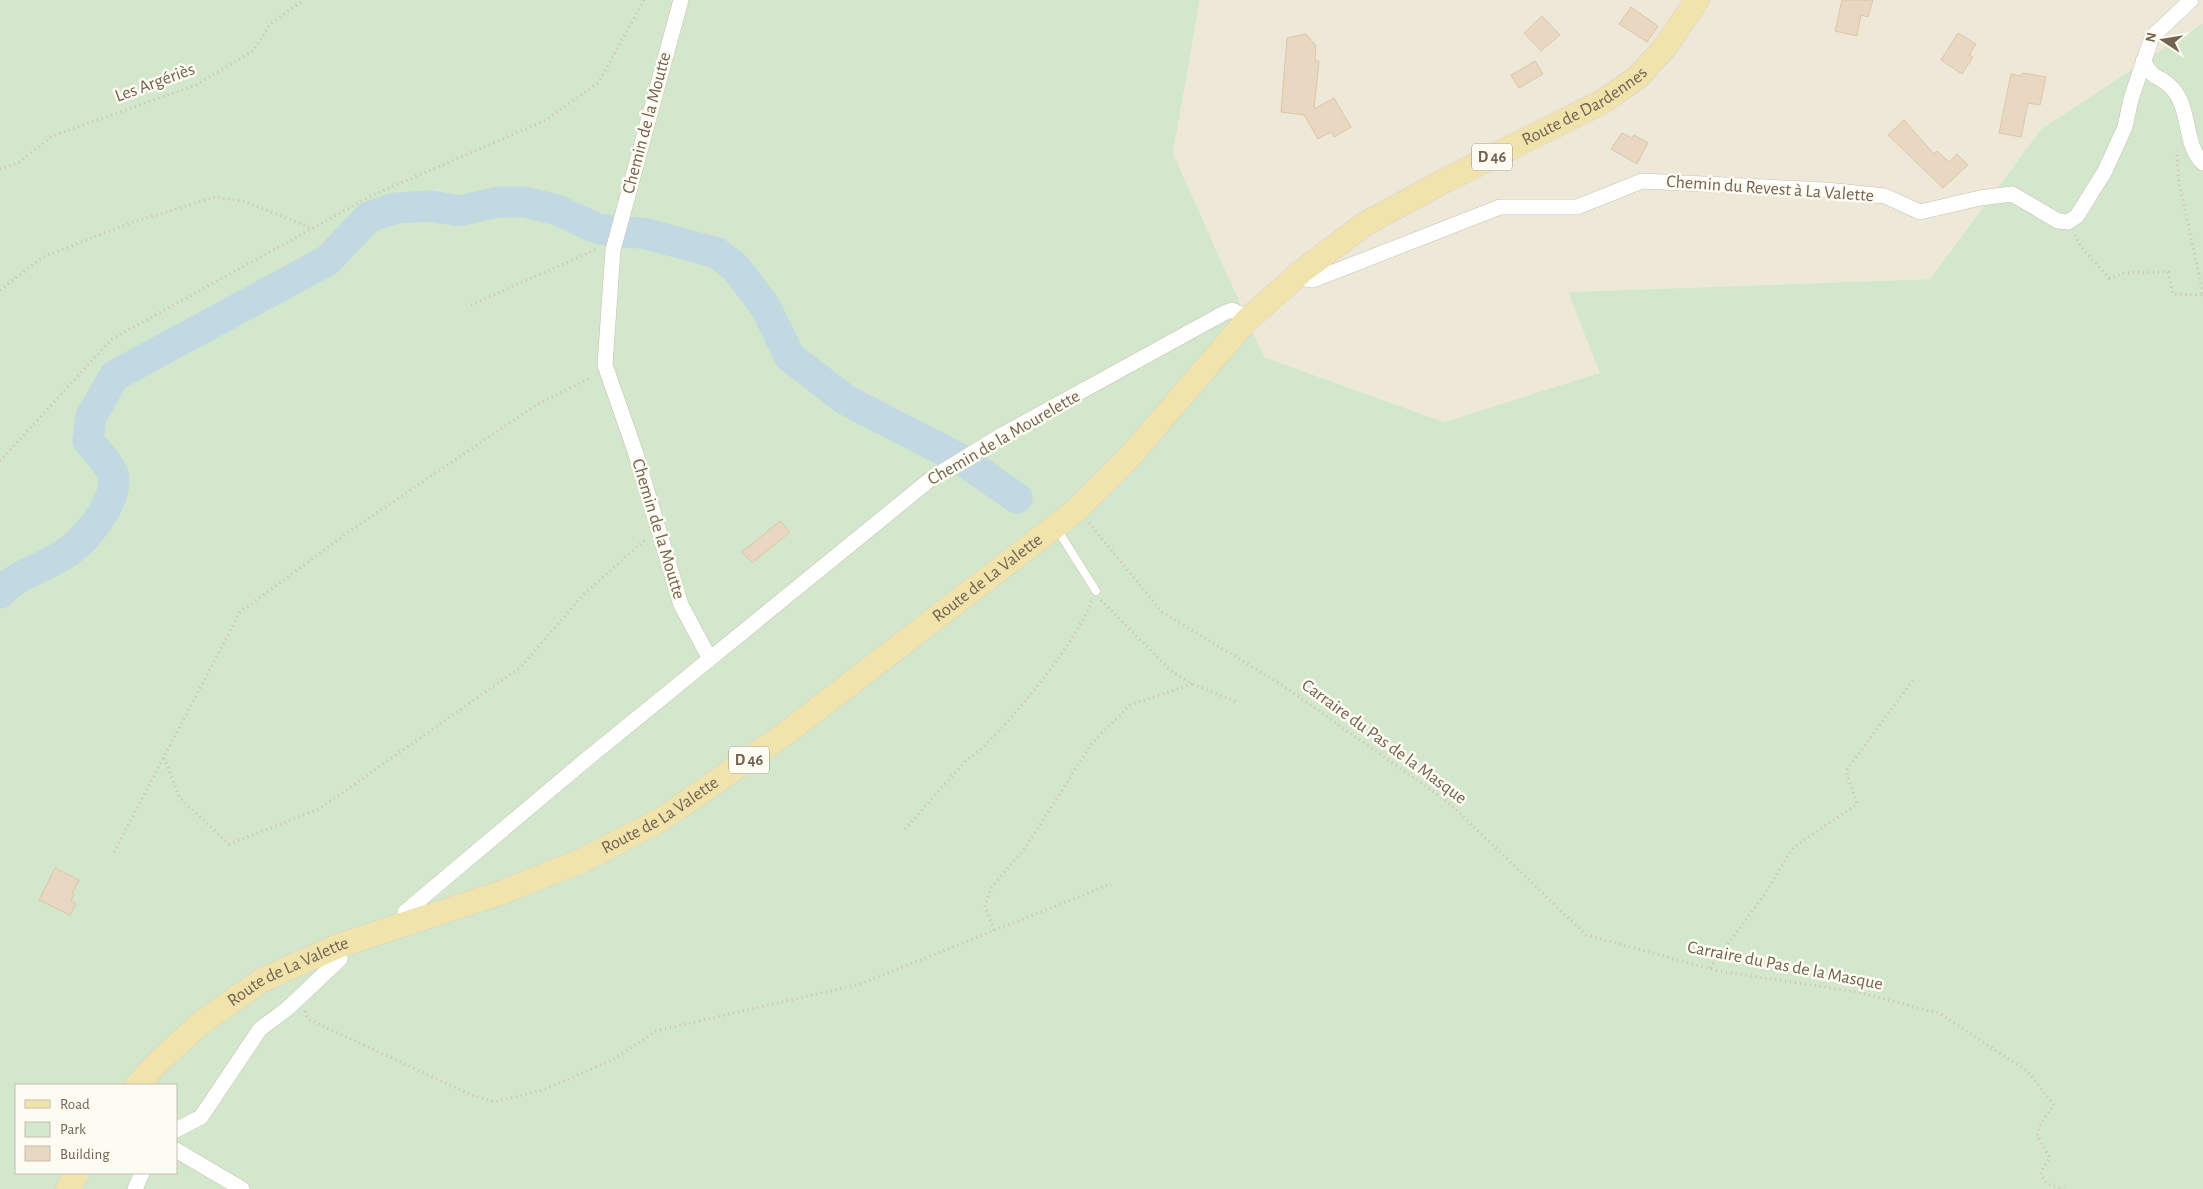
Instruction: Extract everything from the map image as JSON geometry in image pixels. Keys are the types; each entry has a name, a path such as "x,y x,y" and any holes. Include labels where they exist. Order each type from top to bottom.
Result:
{"main road":[{"name":"Route de Dardennes","path":"1272,298 1301,272 1365,224 1444,181 1602,102 1638,77 1666,46 1697,0"},
{"name":"Route de La Valette","path":"139,1084 156,1064 201,1023 262,980 338,946 503,892 574,864 662,819 782,736 1056,527 1101,488 1246,321 1272,298"},
{"path":"68,1189 76,1174"}],"street":[{"name":"Chemin de la Moutte","path":"681,0 615,240 605,365 681,605 710,660"},
{"path":"2068,222 2077,216 2105,171 2125,128 2143,61 2152,37 2191,0"},
{"path":"2143,61 2154,76 2161,78 2177,94 2189,126 2196,156 2203,163"},
{"name":"Chemin du Revest à La Valette","path":"1301,272 1306,278 1313,280 1500,207 1577,207 1642,181 1826,190 1885,196 1920,212 1980,198 2012,194 2058,221 2068,222"},
{"name":"Chemin de la Mourelette","path":"710,660 932,478 1002,435 1224,313 1232,310 1241,314 1246,321"},
{"path":"407,923 405,912 710,660"},
{"path":"178,1129 200,1116 260,1029 300,997 340,959 338,946"},
{"path":"178,1151 242,1189"},
{"path":"135,1189 142,1174"}],"lane":[{"path":"1056,527 1096,591"}],"path":[{"name":"Les Argériès","path":"0,169 20,162 52,136 196,85 253,51 271,23 304,0"},
{"path":"0,461 112,339 373,194 546,120 599,82 644,0"},
{"path":"2068,222 2081,247 2109,278 2124,273 2168,272 2173,294 2203,294 2179,182 2177,151 2189,126"},
{"path":"0,290 43,257 130,223 215,197 243,201 312,228"},
{"path":"471,305 615,240"},
{"path":"114,852 240,612 350,531 536,405 592,377 612,384"},
{"name":"Carraire du Pas de la Masque","path":"1074,512 1092,526 1162,612 1280,683 1448,802 1586,935 1710,968 1857,992 1939,1013 2027,1071 2054,1105 2041,1123 2036,1136 2050,1158 2043,1168 2041,1175 2047,1184 2064,1189"},
{"path":"164,757 180,798 229,844 318,809 521,667 584,594 658,529"},
{"path":"1096,591 1103,603 1170,670 1192,684 1237,702"},
{"path":"905,829 968,759 1002,728 1054,663 1086,617 1096,591"},
{"path":"1710,968 1762,898 1793,848 1857,804 1846,771 1913,680"},
{"path":"994,930 985,906 991,888 1026,847 1092,742 1130,705 1192,684"},
{"path":"300,997 308,1019 469,1094 494,1102 543,1090 612,1060 656,1032 860,984 1111,884"}],"shaded area":[{"path":"1200,0 2203,0 2203,23 2041,129 1930,279 1568,292 1601,373 1444,422 1264,357 1173,153"}],"green space":[{"path":"0,0 1200,0 1173,153 1264,357 1444,422 1600,373 1568,292 1930,279 2041,129 2203,23 2203,1189 0,1189"}],"building":[{"path":"1842,0 1873,0 1868,17 1861,15 1857,36 1835,31"},
{"path":"1631,7 1658,26 1647,42 1619,24"},
{"path":"1542,16 1560,35 1541,51 1524,33"},
{"path":"1958,33 1976,44 1969,55 1973,57 1962,74 1941,60"},
{"path":"1306,34 1316,46 1315,61 1319,61 1314,109 1334,98 1351,127 1334,137 1331,132 1318,139 1304,115 1281,112 1287,38"},
{"path":"1535,61 1543,74 1519,88 1511,75"},
{"path":"2022,73 2046,77 2040,105 2028,103 2021,137 1999,133 2011,74 2021,76"},
{"path":"1904,120 1934,154 1937,151 1949,162 1957,154 1968,165 1943,188 1888,135"},
{"path":"1622,133 1632,138 1634,135 1648,143 1637,164 1611,149"},
{"path":"780,521 790,532 752,563 742,552"},
{"path":"55,868 79,880 72,893 74,894 71,901 76,904 70,915 39,900"}],"waterway":[{"path":"0,593 15,580 52,562 69,551 93,527 107,505 114,484 113,474 88,440 91,417 114,376 328,260 369,217 395,208 431,206 459,211 498,202 525,202 557,210 596,228 617,232 643,233 717,253 735,267 765,306 790,357 846,400 958,458"},
{"path":"965,462 1017,498"}]}
